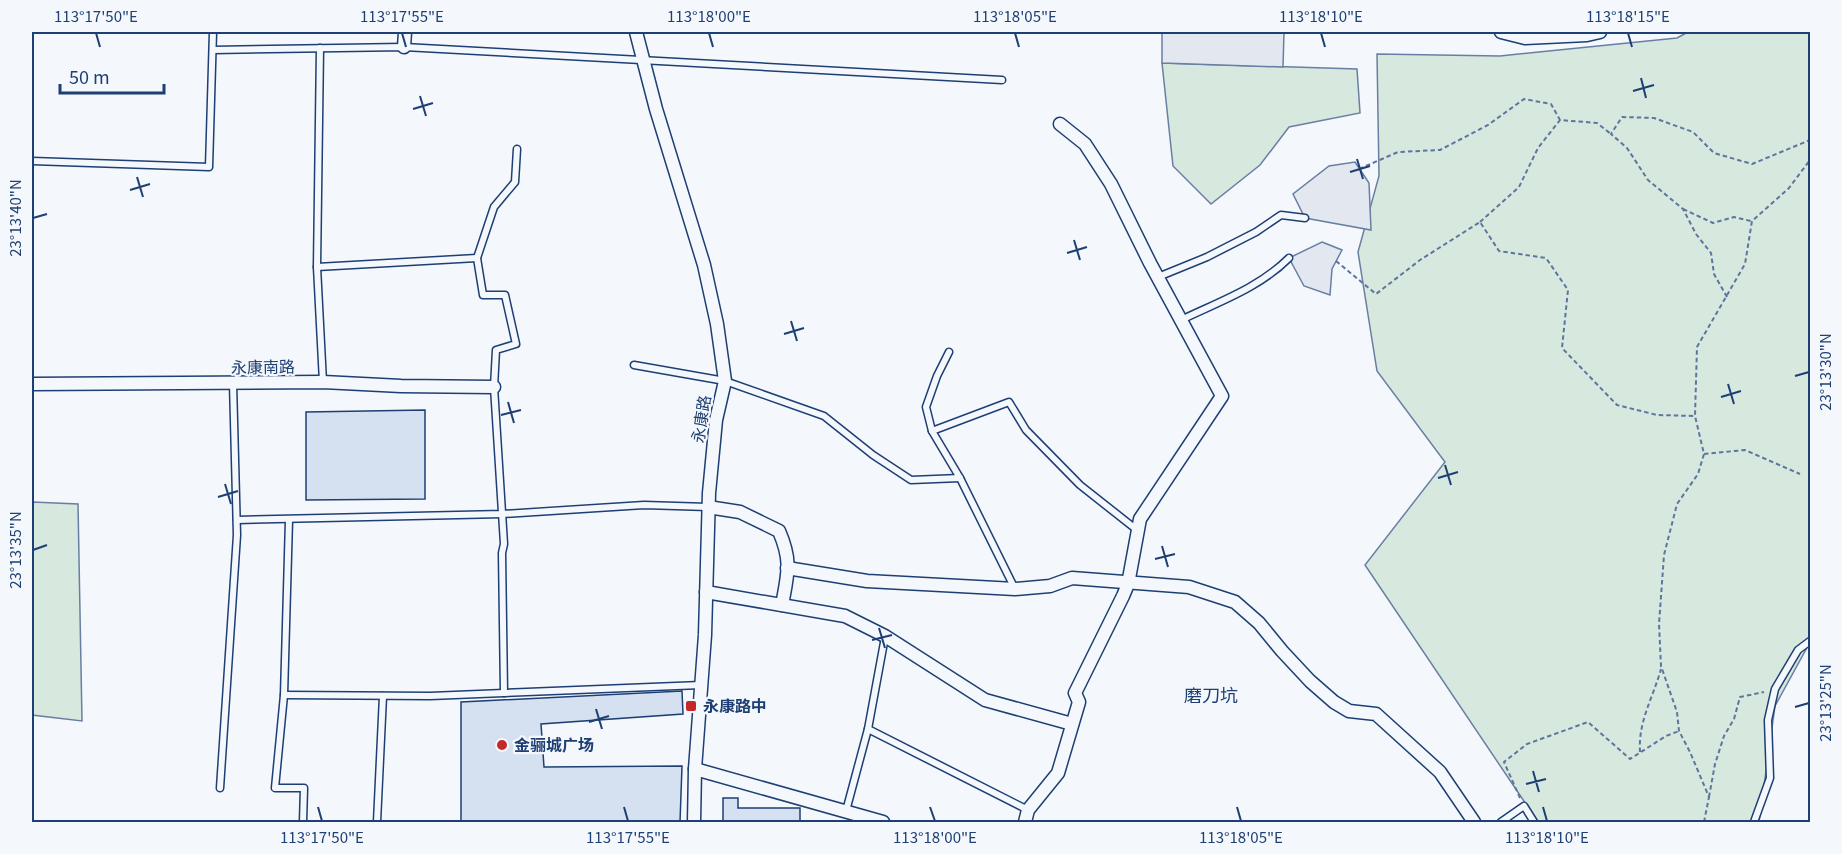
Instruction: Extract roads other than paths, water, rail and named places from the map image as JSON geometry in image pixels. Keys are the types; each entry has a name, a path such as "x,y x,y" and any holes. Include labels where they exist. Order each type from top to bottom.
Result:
{"street":[{"path":"404,47 405,32"},
{"name":"永康路","path":"636,32 656,109 704,265 717,324 725,381 716,420 708,507 694,822"},
{"path":"1501,32 1525,38 1587,35 1600,32"},
{"path":"1027,816 1059,773 1079,702 1075,693 1128,584 1140,519 1222,396 1180,320 1111,184 1084,144 1060,124"},
{"name":"永康南路","path":"32,384 323,382 494,387"},
{"path":"708,507 740,512 779,531 788,552 782,605"},
{"path":"787,568 867,581 1015,589 1050,586 1072,578 1189,587 1235,602 1259,623 1310,681 1334,702 1349,711 1376,714 1440,771 1474,822"},
{"path":"706,592 845,616 885,636 985,700 1072,724"},
{"path":"695,769 883,822"}],"lane":[{"path":"32,161 209,167 213,32"},
{"path":"213,50 404,47 1002,80"},
{"path":"320,48 317,267 323,382"},
{"path":"504,693 503,514 494,387 496,350 516,344 505,295 483,295 477,258 494,207 515,182 517,149"},
{"path":"1158,277 1207,257 1256,232 1281,215 1305,218"},
{"path":"317,267 477,258"},
{"path":"1180,320 1274,274 1288,258"},
{"path":"949,352 937,376 926,407 932,431 960,478 1015,589"},
{"path":"634,365 725,381 824,416 873,455 911,480 960,478"},
{"path":"220,788 237,520 233,383"},
{"path":"932,431 1009,402 1026,430 1080,485 1138,530"},
{"path":"237,520 503,514 644,504 708,507"},
{"path":"289,520 284,695 275,788 304,788 303,822"},
{"path":"845,812 868,729 885,636"},
{"path":"1754,822 1770,778 1768,720 1775,689 1798,650 1810,641"},
{"path":"284,695 383,696 701,685"},
{"path":"377,822 383,696"},
{"path":"868,729 1027,816"},
{"path":"1502,822 1524,806 1534,822"}],"place":[{"name":"永康路中","path":"691,706"},
{"name":"金骊城广场","path":"502,745"}],"district":[{"name":"磨刀坑","path":"1211,696"}]}
